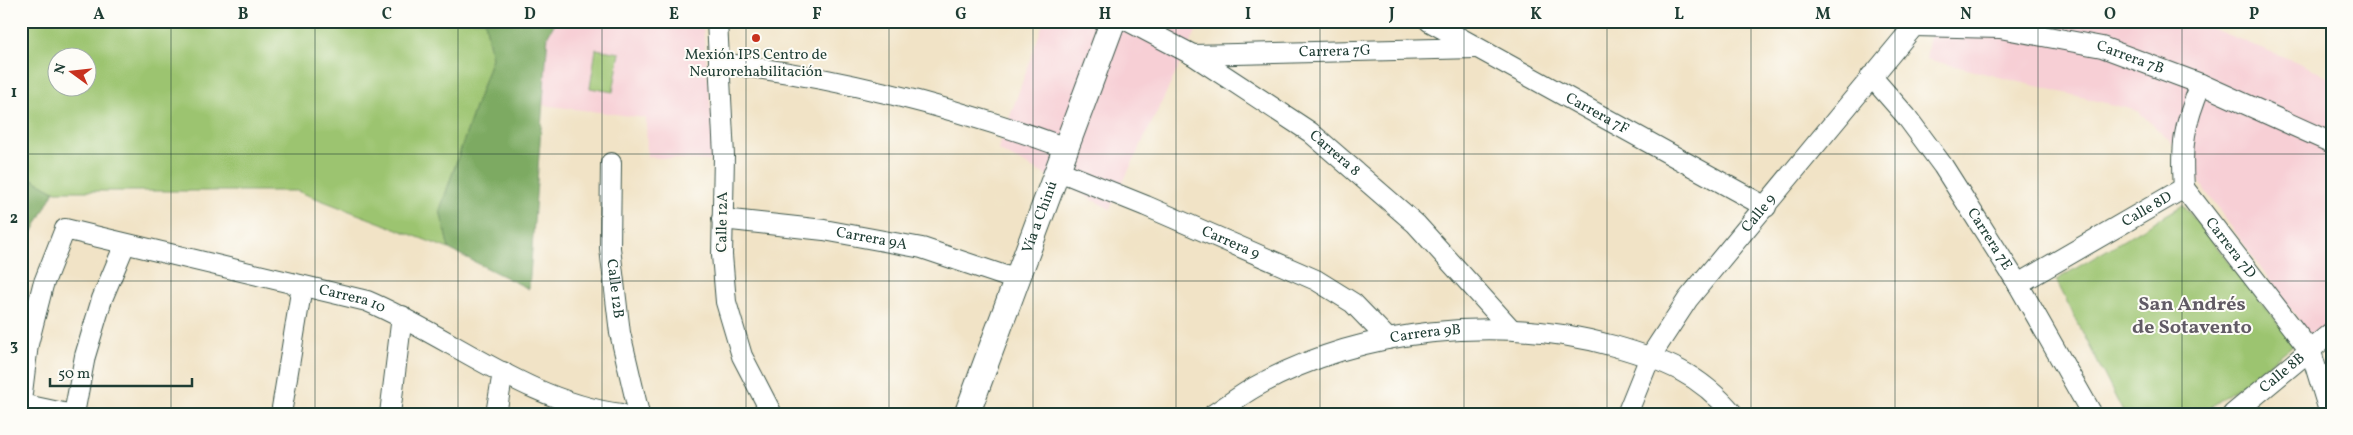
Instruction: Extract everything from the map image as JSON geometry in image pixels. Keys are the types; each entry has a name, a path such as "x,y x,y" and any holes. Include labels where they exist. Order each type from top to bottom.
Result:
{"main road":[{"name":"Vía a Chinú","path":"967,414 1059,171 1113,21"}],"street":[{"name":"Calle 12A","path":"717,21 724,156 722,219 724,282 730,320 742,356 772,414"},
{"name":"Carrera 8","path":"1128,21 1193,55 1310,132 1416,224 1510,328"},
{"name":"Carrera 7F","path":"1428,21 1766,207"},
{"name":"Calle 9","path":"1627,414 1650,357 1688,299 1766,207 1911,23"},
{"name":"Carrera 7B","path":"1911,23 2000,28 2102,47 2200,84 2332,143"},
{"name":"Carrera 7G","path":"1193,55 1477,48"},
{"path":"719,63 789,72 918,99 994,122 1066,148"},
{"name":"Carrera 7E","path":"1870,76 1906,116 1943,166 2018,284 2092,414"},
{"name":"Calle 8D","path":"2018,284 2184,188 2182,153 2184,135 2187,117 2200,84"},
{"name":"Calle 12B","path":"611,162 611,258 620,333 639,414"},
{"name":"Carrera 9","path":"1059,171 1146,206 1316,280 1353,304 1388,340"},
{"name":"Carrera 7D","path":"2184,188 2311,352 2330,414"},
{"name":"Carrera 9A","path":"722,219 824,230 922,248 1017,280"},
{"name":"Carrera 10","path":"21,402 28,344 43,285 65,229 367,301 402,316 537,391 579,406 621,414"},
{"path":"74,414 85,356 102,299 126,244"},
{"path":"281,414 302,286"},
{"path":"390,414 402,316"},
{"name":"Carrera 9B","path":"1214,414 1255,387 1321,357 1388,340 1450,329 1510,328 1580,337 1650,357"},
{"name":"Calle 8B","path":"2233,414 2311,352 2332,332"},
{"path":"1650,357 1696,378 1733,414"},
{"path":"496,414 503,372"},
{"path":"21,402 68,414"}],"shaded area":[{"path":"556,21 664,21 703,26 715,156 713,161 647,157 646,118 543,105 548,35"},
{"path":"1044,21 1201,21 1110,209 998,150"},
{"path":"1932,21 2193,21 2302,64 2332,79 2332,366 2206,192 2182,153 2138,111 1926,59"}],"green space":[{"path":"21,21 485,21 492,58 440,210 449,249 297,191 54,191 21,173"},
{"path":"485,21 556,21 548,35 529,289 449,249 440,210 492,58"},
{"path":"596,49 620,53 613,92 590,88"},
{"path":"21,173 54,191 21,254"},
{"path":"2183,205 2295,344 2202,414 2124,414 2056,280"}],"place":[{"name":"Mexión IPS Centro de Neurorehabilitación","path":"756,38"}],"district":[{"name":"San Andrés de Sotavento","path":"2192,316"}]}
